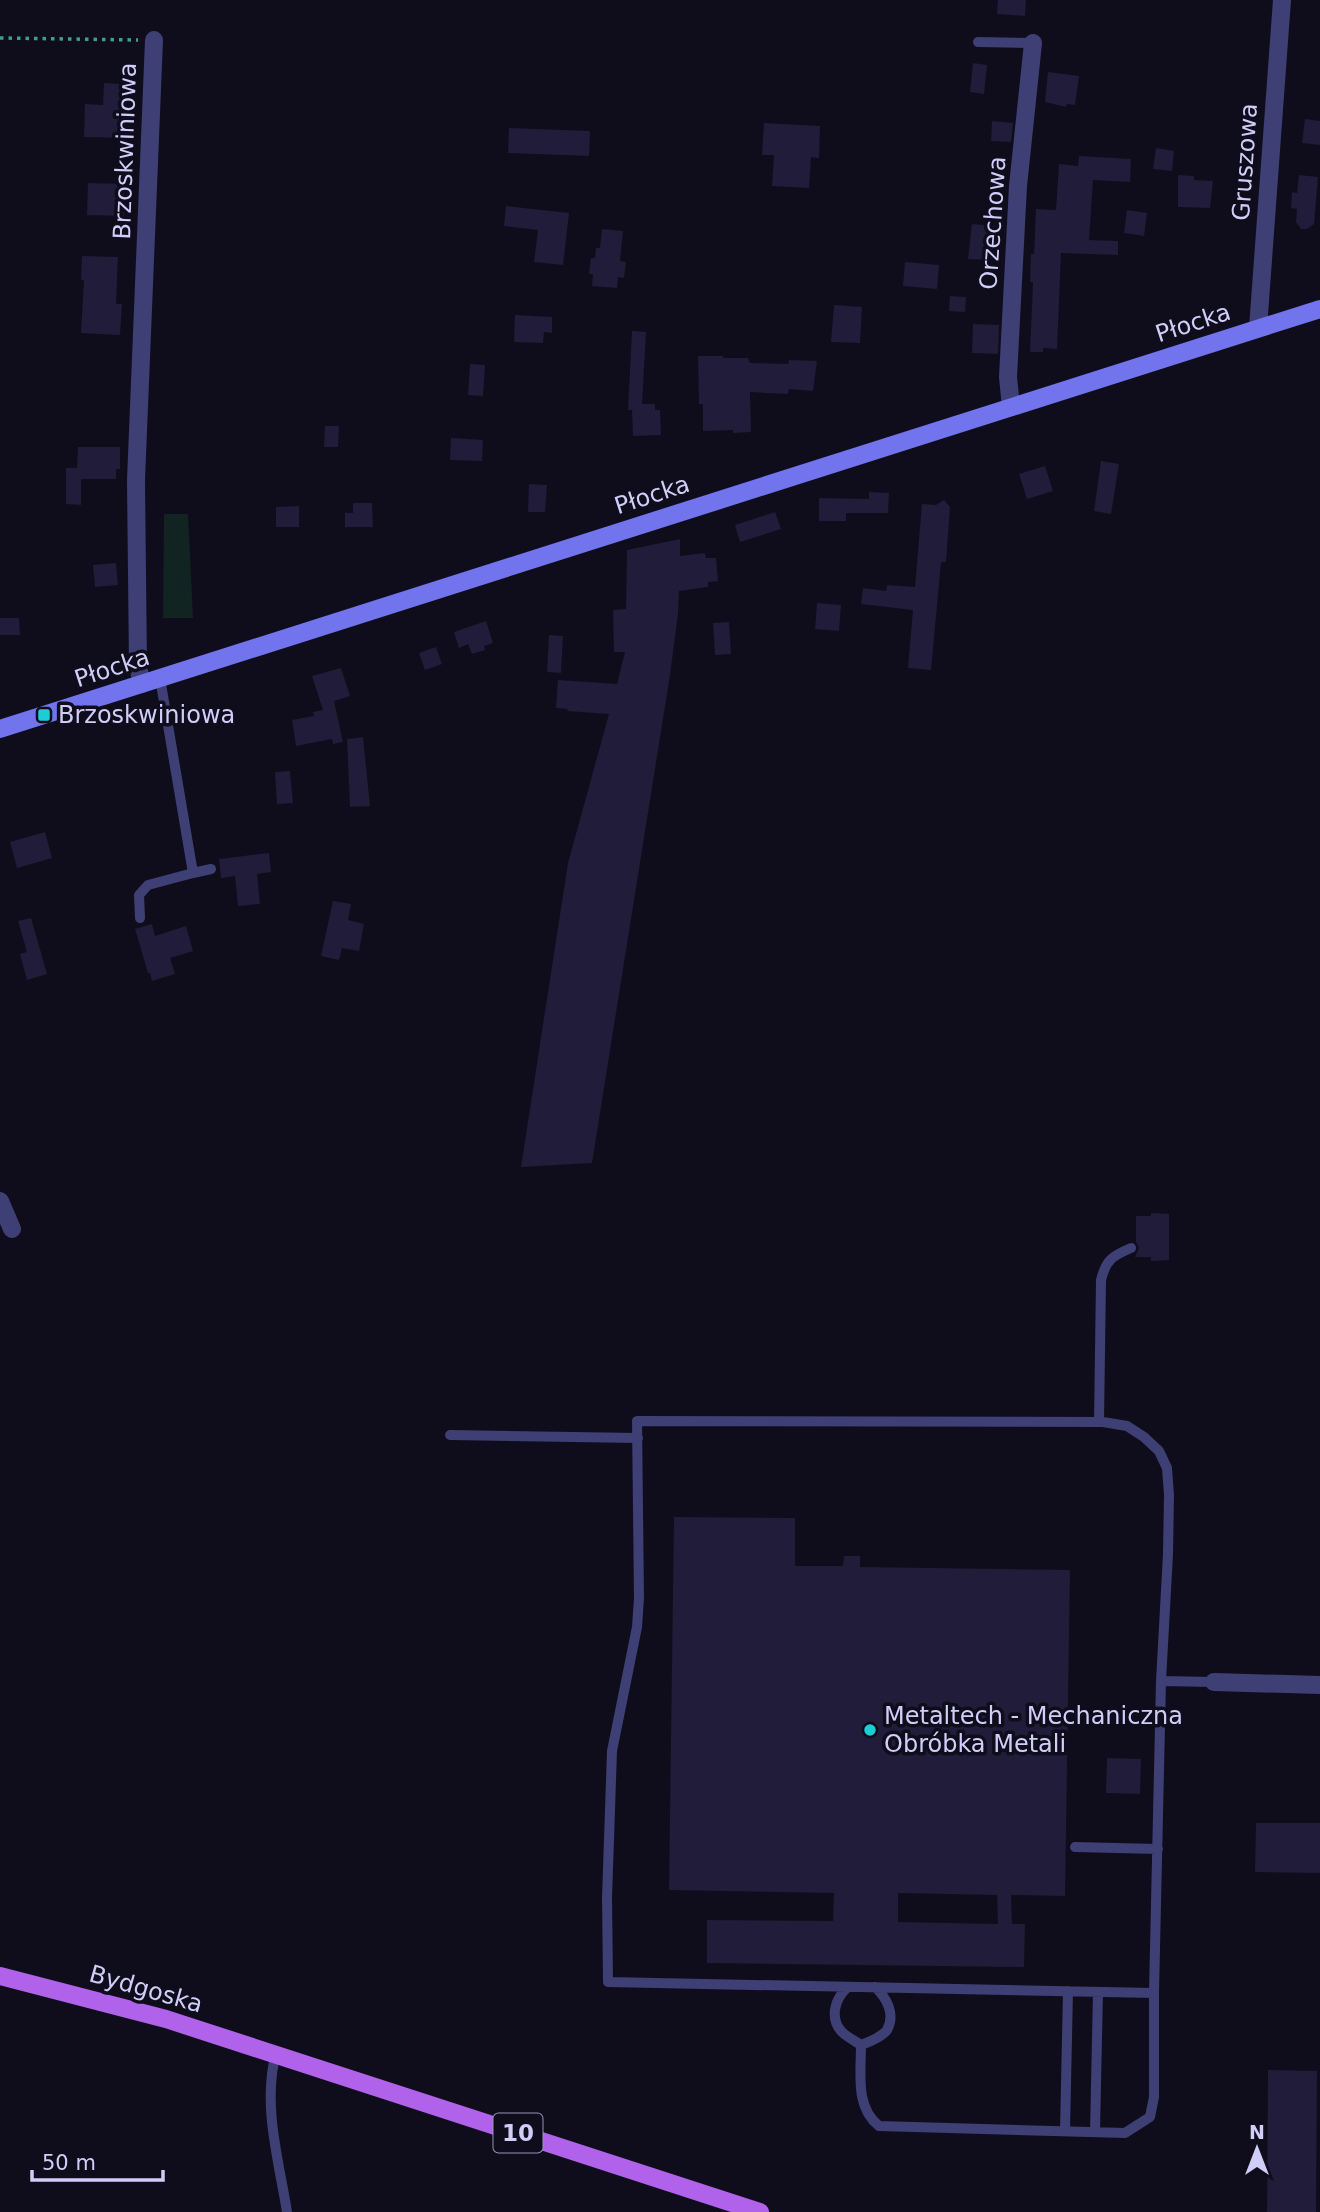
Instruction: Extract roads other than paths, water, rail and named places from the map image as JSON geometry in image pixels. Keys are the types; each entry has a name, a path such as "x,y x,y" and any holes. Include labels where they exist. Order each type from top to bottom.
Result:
{"main road":[{"name":"Bydgoska","path":"0,1976 135,2010 276,2053"},
{"name":"10","path":"276,2053 760,2212"}],"street":[{"name":"Gruszowa","path":"1258,328 1282,0"},
{"name":"Brzoskwiniowa","path":"151,681 138,667 136,480 154,40"},
{"name":"Orzechowa","path":"1011,407 1008,377 1018,186 1033,43"},
{"name":"Płocka","path":"0,729 1320,309"},
{"path":"0,1200 12,1228"},
{"path":"1214,1682 1320,1685"}],"lane":[{"path":"978,42 1033,43"},
{"path":"151,681 193,873"},
{"path":"140,918 139,895 148,886 211,869"},
{"path":"1099,1422 1101,1280 1114,1255 1131,1248"},
{"path":"861,2045 861,2091 868,2117 879,2126 1125,2133 1150,2117 1154,2097 1161,1681 1170,1495 1167,1468 1159,1451 1127,1426 1099,1422 637,1421 638,1608 637,1627 611,1751 608,1982 1154,1993"},
{"path":"450,1435 638,1438"},
{"path":"1161,1681 1214,1682"},
{"path":"1074,1847 1157,1849"},
{"path":"848,1987 838,1996 835,2018 841,2031 861,2045"},
{"path":"861,2045 887,2029 890,2013 887,1998 875,1987"},
{"path":"1065,2131 1068,1991"},
{"path":"1095,2132 1098,1992"},
{"path":"276,2053 270,2083 271,2111 288,2212"}],"place":[{"name":"Brzoskwiniowa","path":"44,715"},
{"name":"Metaltech - Mechaniczna Obróbka Metali","path":"870,1730"}]}
